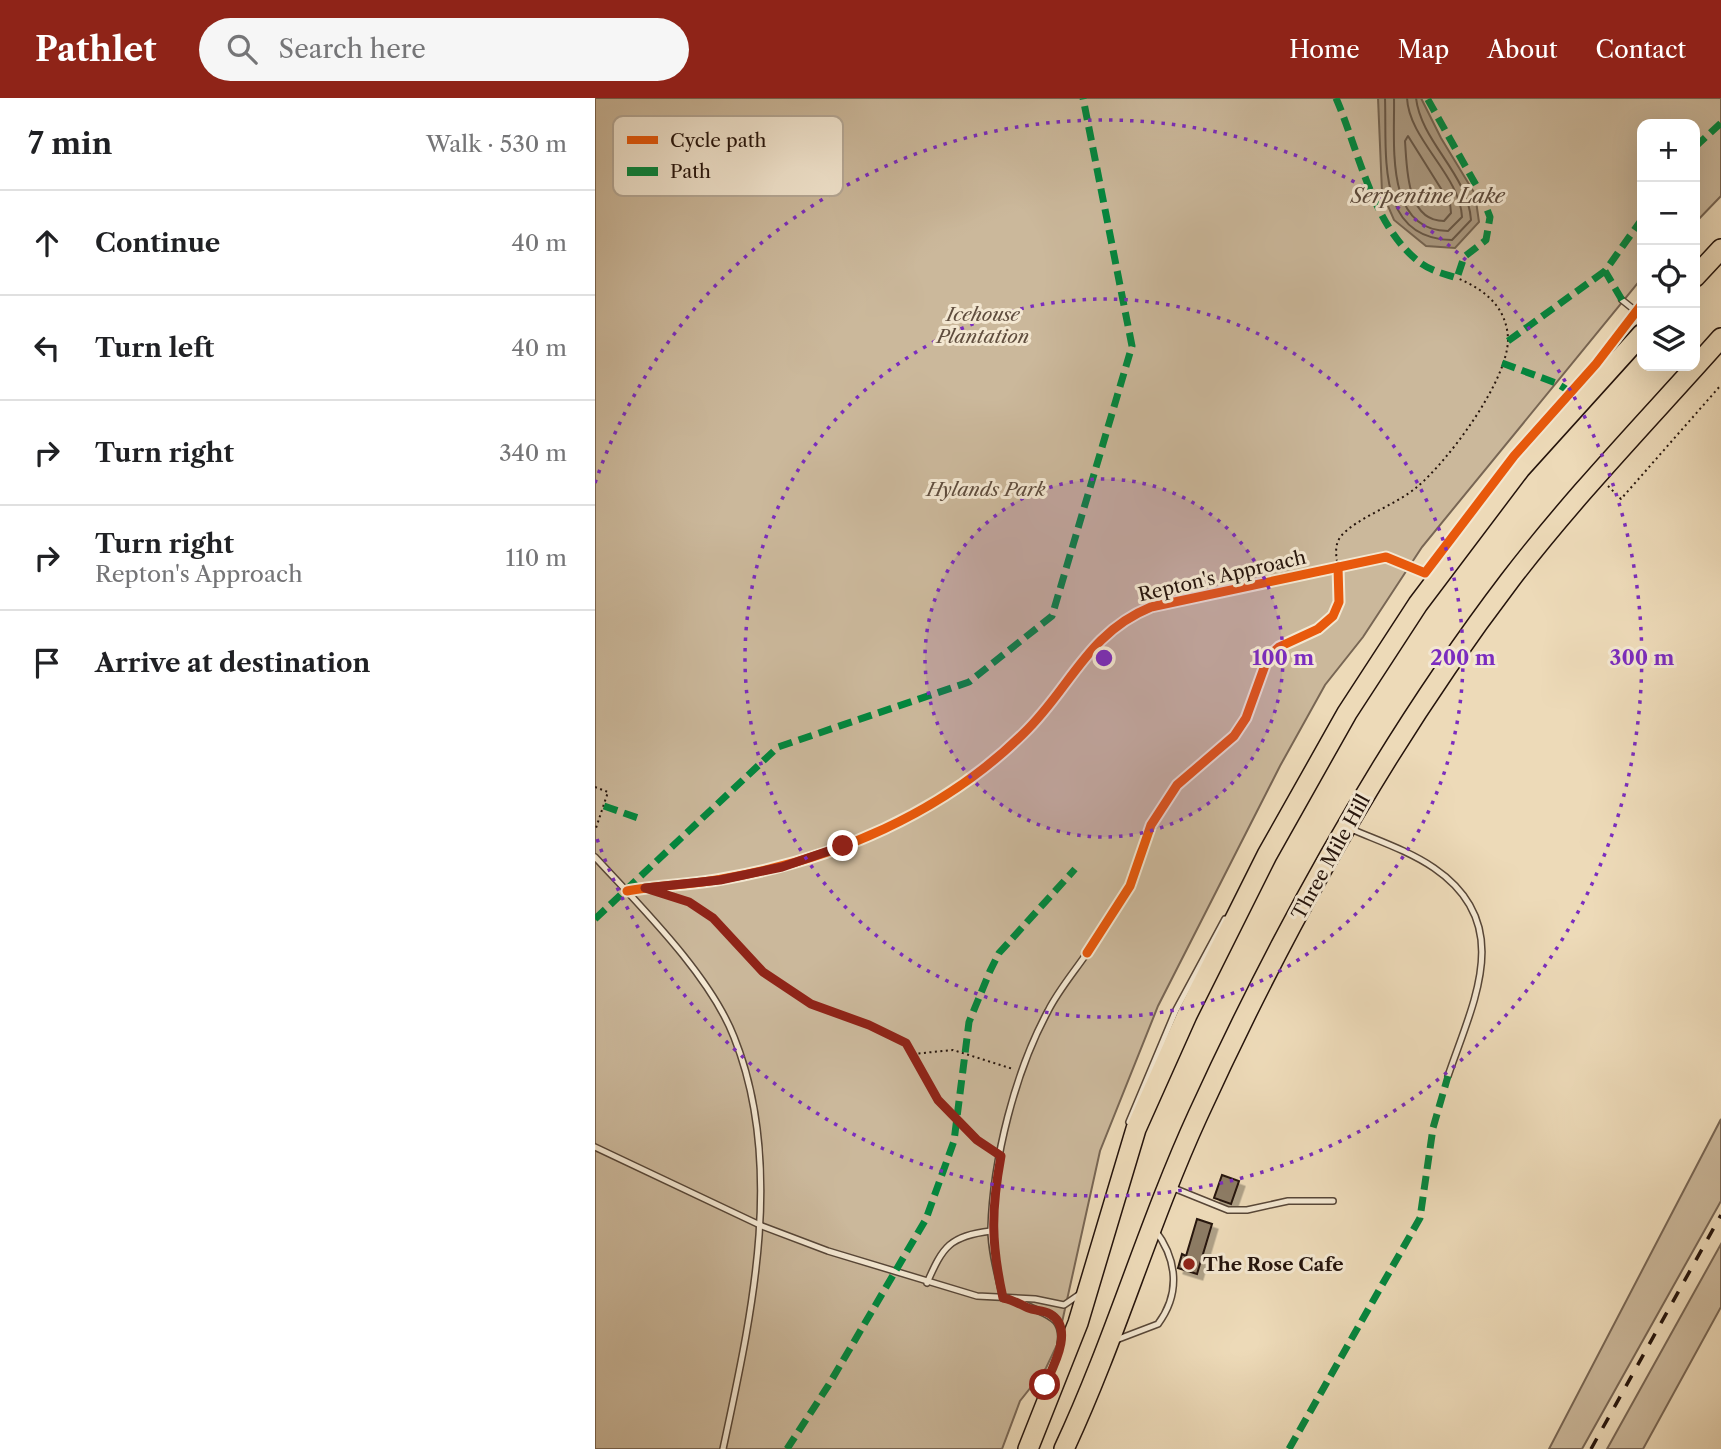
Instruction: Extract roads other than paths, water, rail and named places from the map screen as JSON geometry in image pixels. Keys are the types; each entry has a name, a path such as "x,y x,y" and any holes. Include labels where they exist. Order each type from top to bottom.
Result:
{"highway":[{"path":"1700,271 1721,248"},
{"name":"Three Mile Hill","path":"1064,1449 1111,1342 1168,1186 1214,1081 1345,826 1379,770 1486,613 1543,538 1721,338"},
{"path":"1028,1449 1070,1345 1136,1129 1192,1002 1267,855 1347,713 1418,604 1520,469 1637,340"}],"lane":[{"path":"1622,300 1637,312"},
{"path":"1345,826 1434,868 1450,880 1475,910 1482,935 1482,967 1448,1076"},
{"path":"595,857 695,972 734,1035 752,1100 762,1226 723,1449"},
{"path":"1003,1298 991,1230 1001,1156 1021,1073 1049,1007 1087,953"},
{"path":"595,1147 791,1239 927,1283 977,1296 1035,1299 1064,1305 1077,1297 1089,1283"},
{"path":"1168,1186 1228,1210 1247,1210 1288,1201 1332,1201"},
{"path":"1111,1342 1158,1324 1174,1291 1171,1255 1153,1227"},
{"path":"927,1283 941,1250 969,1234 991,1230"},
{"path":"1018,1300 1028,1308 1052,1315 1059,1325 1061,1339 1019,1449"}],"water":[{"name":"Serpentine Lake","path":"1378,98 1421,98 1441,138 1475,194 1479,222 1455,248 1426,246 1394,220 1382,192"}],"railway":[{"path":"1591,1449 1721,1215"}],"place":[{"name":"The Rose Cafe","path":"1189,1264"}],"park label":[{"name":"Icehouse Plantation","path":"983,325"},
{"name":"Hylands Park","path":"986,489"}]}
